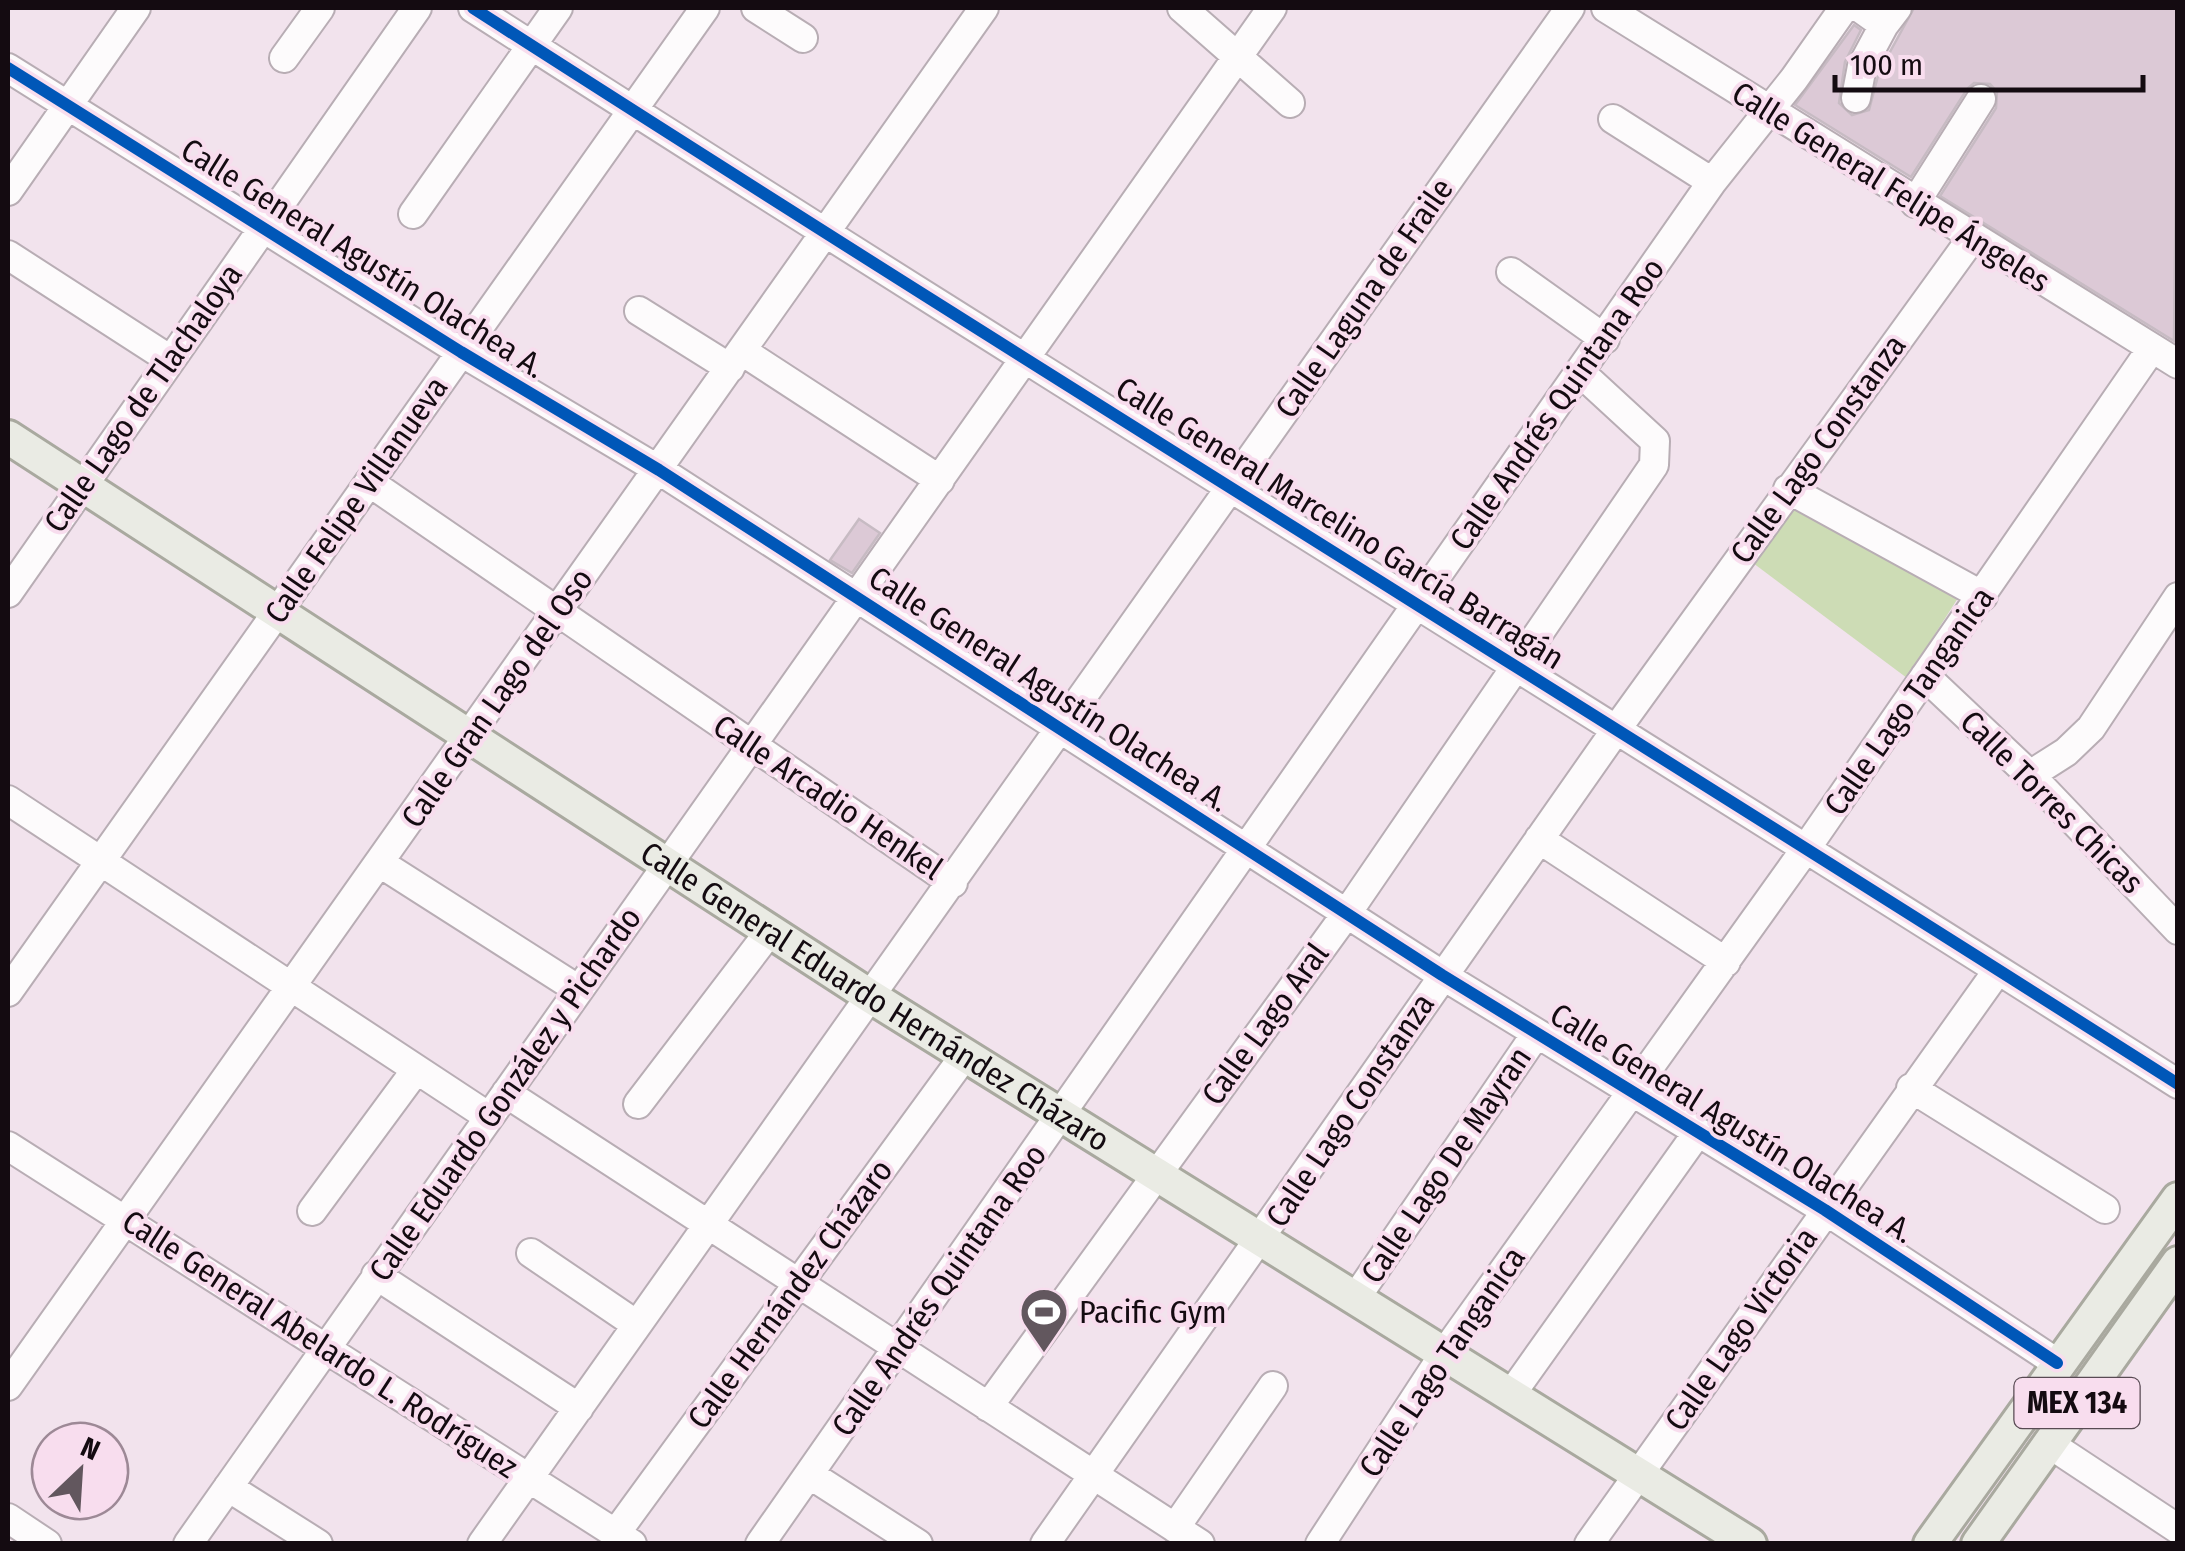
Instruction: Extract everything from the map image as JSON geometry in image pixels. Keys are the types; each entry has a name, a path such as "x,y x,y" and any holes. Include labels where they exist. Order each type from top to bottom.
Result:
{"main road":[{"name":"Calle General Eduardo Hernández Cházaro","path":"8,437 872,998 1446,1351 1750,1544"},
{"name":"MEX 134","path":"1930,1544 2178,1199"},
{"name":"MEX 134","path":"1978,1544 2177,1264"}],"street":[{"path":"8,190 136,8"},
{"path":"284,58 320,8"},
{"name":"Calle Lago de Tlachaloya","path":"8,593 417,8"},
{"name":"Calle General Marcelino García Barragán","path":"473,8 1023,360 1618,727 2178,1084"},
{"path":"413,214 558,8"},
{"name":"Calle Felipe Villanueva","path":"8,992 705,8"},
{"path":"756,8 803,38"},
{"name":"Calle Gran Lago del Oso","path":"8,1386 984,8"},
{"path":"1182,8 1290,103"},
{"name":"Calle Eduardo González y Pichardo","path":"188,1544 1272,8"},
{"name":"Calle Laguna de Fraile","path":"953,883 1570,8"},
{"name":"Calle General Felipe Ángeles","path":"1606,8 2178,364"},
{"name":"Calle Andrés Quintana Roo","path":"760,1544 1712,182 1769,112 1844,8"},
{"path":"1856,98 1862,66 1890,16 1860,8"},
{"name":"Calle General Agustín Olachea A.","path":"8,68 461,352 659,470 1442,975 1825,1210 2057,1363"},
{"path":"1916,203 1981,99"},
{"path":"1613,119 1712,182"},
{"name":"Calle Lago Constanza","path":"1045,1544 1618,727 1972,238"},
{"path":"8,255 170,359"},
{"path":"1512,272 1605,339"},
{"path":"639,311 736,359 940,480"},
{"name":"Calle Lago Tanganica","path":"1320,1544 1446,1351 1807,848 2152,348"},
{"name":"Calle Lago Aral","path":"988,1407 1347,913 1520,666 1654,465 1655,441 1580,372"},
{"name":"Calle Arcadio Henkel","path":"369,482 953,883 482,1544"},
{"path":"1788,489 1983,596"},
{"path":"2030,775 2066,752 2090,728 2178,597"},
{"name":"Calle Torres Chicas","path":"1925,676 2030,775 2178,930"},
{"path":"8,800 489,1117"},
{"path":"1539,839 1726,962"},
{"path":"380,863 578,990"},
{"path":"638,1104 770,931"},
{"name":"Calle Lago Victoria","path":"1589,1544 1998,970"},
{"name":"Calle Lago De Mayran","path":"1356,1296 1536,1034"},
{"name":"Calle Hernández Cházaro","path":"624,1538 797,1283 965,1055"},
{"path":"312,1211 416,1070"},
{"path":"1911,1088 2105,1209"},
{"path":"506,1094 1200,1544"},
{"path":"1512,1393 1698,1132"},
{"name":"Calle General Abelardo L. Rodríguez","path":"12,1158 126,1220 624,1538"},
{"path":"531,1253 637,1325"},
{"path":"376,1275 579,1408"},
{"path":"1175,1528 1272,1386"},
{"path":"2048,1443 2178,1529"},
{"path":"809,1474 918,1544"},
{"path":"228,1487 318,1544"},
{"path":"8,1518 40,1542"}],"green space":[{"path":"1790,503 1958,598 1907,678 1749,560"}],"building":[{"path":"1914,8 2178,8 2174,341 1940,196 1996,108 1997,92 1990,84 1974,83 1967,89 1911,177 1795,105 1854,25 1861,30 1845,62 1839,103 1852,115 1869,110 1879,72"},
{"path":"859,519 880,533 852,573 830,560"}],"cycle path":[{"path":"473,8 2178,1084"},
{"path":"8,68 461,352 659,470 1442,975 1825,1210 2057,1363"}],"place":[{"name":"Pacific Gym","path":"1044,1354"}]}
